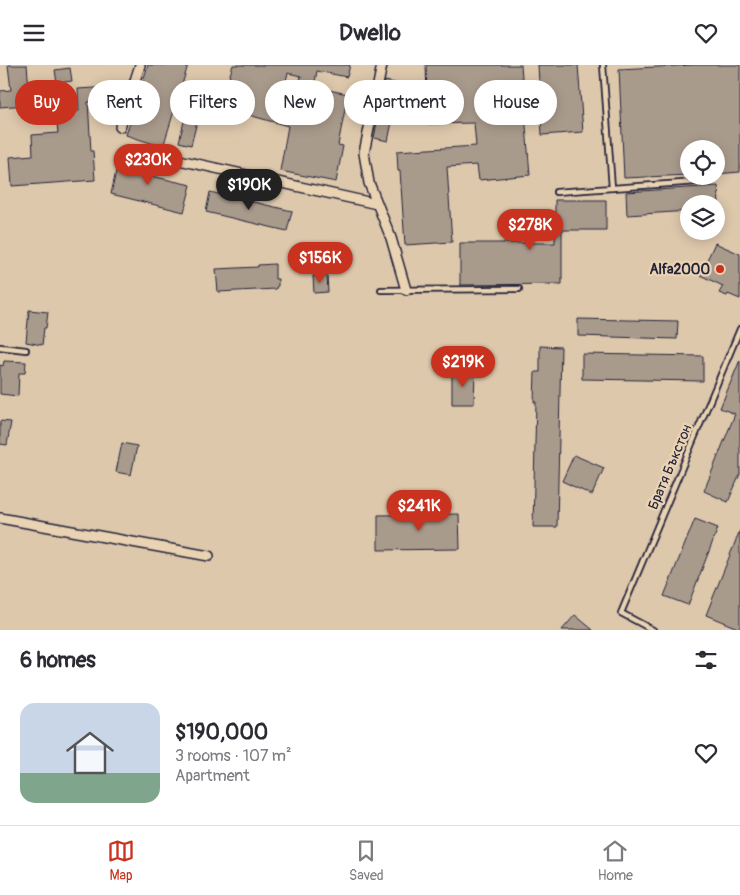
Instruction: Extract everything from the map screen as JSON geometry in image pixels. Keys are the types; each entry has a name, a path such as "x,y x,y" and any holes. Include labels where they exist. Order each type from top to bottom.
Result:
{"street":[{"path":"120,127 140,65"},
{"path":"382,65 364,153 369,183 391,239 406,290"},
{"path":"152,154 377,204"},
{"path":"0,518 209,556"}],"lane":[{"path":"603,65 612,188"},
{"path":"556,192 680,183"},
{"path":"381,290 519,289"},
{"name":"Братя Бъкстон","path":"653,630 621,613 740,329"},
{"path":"0,347 26,351"}],"building":[{"path":"8,65 27,65 28,80 15,80 15,106 0,107 0,91 11,90"},
{"path":"148,65 188,65 183,80 170,80 170,124 163,147 126,135 129,125 160,125 160,80 143,80"},
{"path":"233,65 350,65 347,77 317,71 315,80 300,80 301,76 288,73 286,80 265,80 265,120 255,117 255,80 228,80"},
{"path":"426,65 521,65 522,80 474,80 474,123 464,123 464,80 427,80"},
{"path":"538,65 578,65 583,132 542,135 541,125 557,125 557,80 539,80"},
{"path":"694,65 740,65 740,172 725,173 725,140 680,140 680,175 624,178 619,69"},
{"path":"70,68 72,80 57,80 55,70"},
{"path":"88,88 88,125 91,151 93,151 95,180 12,186 10,157 33,155 32,135 58,133 57,125 78,125 78,89"},
{"path":"334,91 344,93 344,114 338,145 343,146 336,182 280,171 288,126 284,125 334,125"},
{"path":"183,125 196,125 191,145 179,142"},
{"path":"377,125 391,125 388,141 374,138"},
{"path":"474,125 526,125 530,175 479,180 477,165 447,167 452,242 405,245 397,151 476,146"},
{"path":"120,153 145,159 142,174 191,185 184,212 111,194"},
{"path":"718,186 718,195 680,195 680,212 627,215 626,192"},
{"path":"210,192 292,211 287,231 206,212"},
{"path":"555,200 606,200 606,230 562,230 562,284 460,285 460,243 555,243"},
{"name":"Alfa2000","path":"715,243 740,254 740,299 728,294 727,296 719,293 723,286 700,275"},
{"path":"275,264 275,279 278,279 276,289 218,292 216,269 258,267 258,265"},
{"path":"327,275 328,292 314,293 313,276"},
{"path":"29,310 48,312 42,345 26,342"},
{"path":"578,319 678,321 677,339 578,336"},
{"path":"540,346 561,347 557,527 533,527 535,372 540,372"},
{"path":"582,354 703,356 703,381 582,379"},
{"path":"740,360 740,474 728,502 704,491 735,414 720,408"},
{"path":"4,361 26,362 25,373 19,373 18,396 0,394 0,365 3,366"},
{"path":"452,371 475,372 474,404 452,404"},
{"path":"0,421 11,422 7,445 0,444"},
{"path":"122,443 137,446 131,475 116,472"},
{"path":"574,455 604,468 592,495 562,481"},
{"path":"459,514 460,549 378,550 378,515"},
{"path":"695,519 718,528 688,605 664,596"},
{"path":"740,530 740,629 706,615"},
{"path":"575,615 593,630 562,630"}],"place":[{"name":"Alfa2000","path":"720,269"}]}
